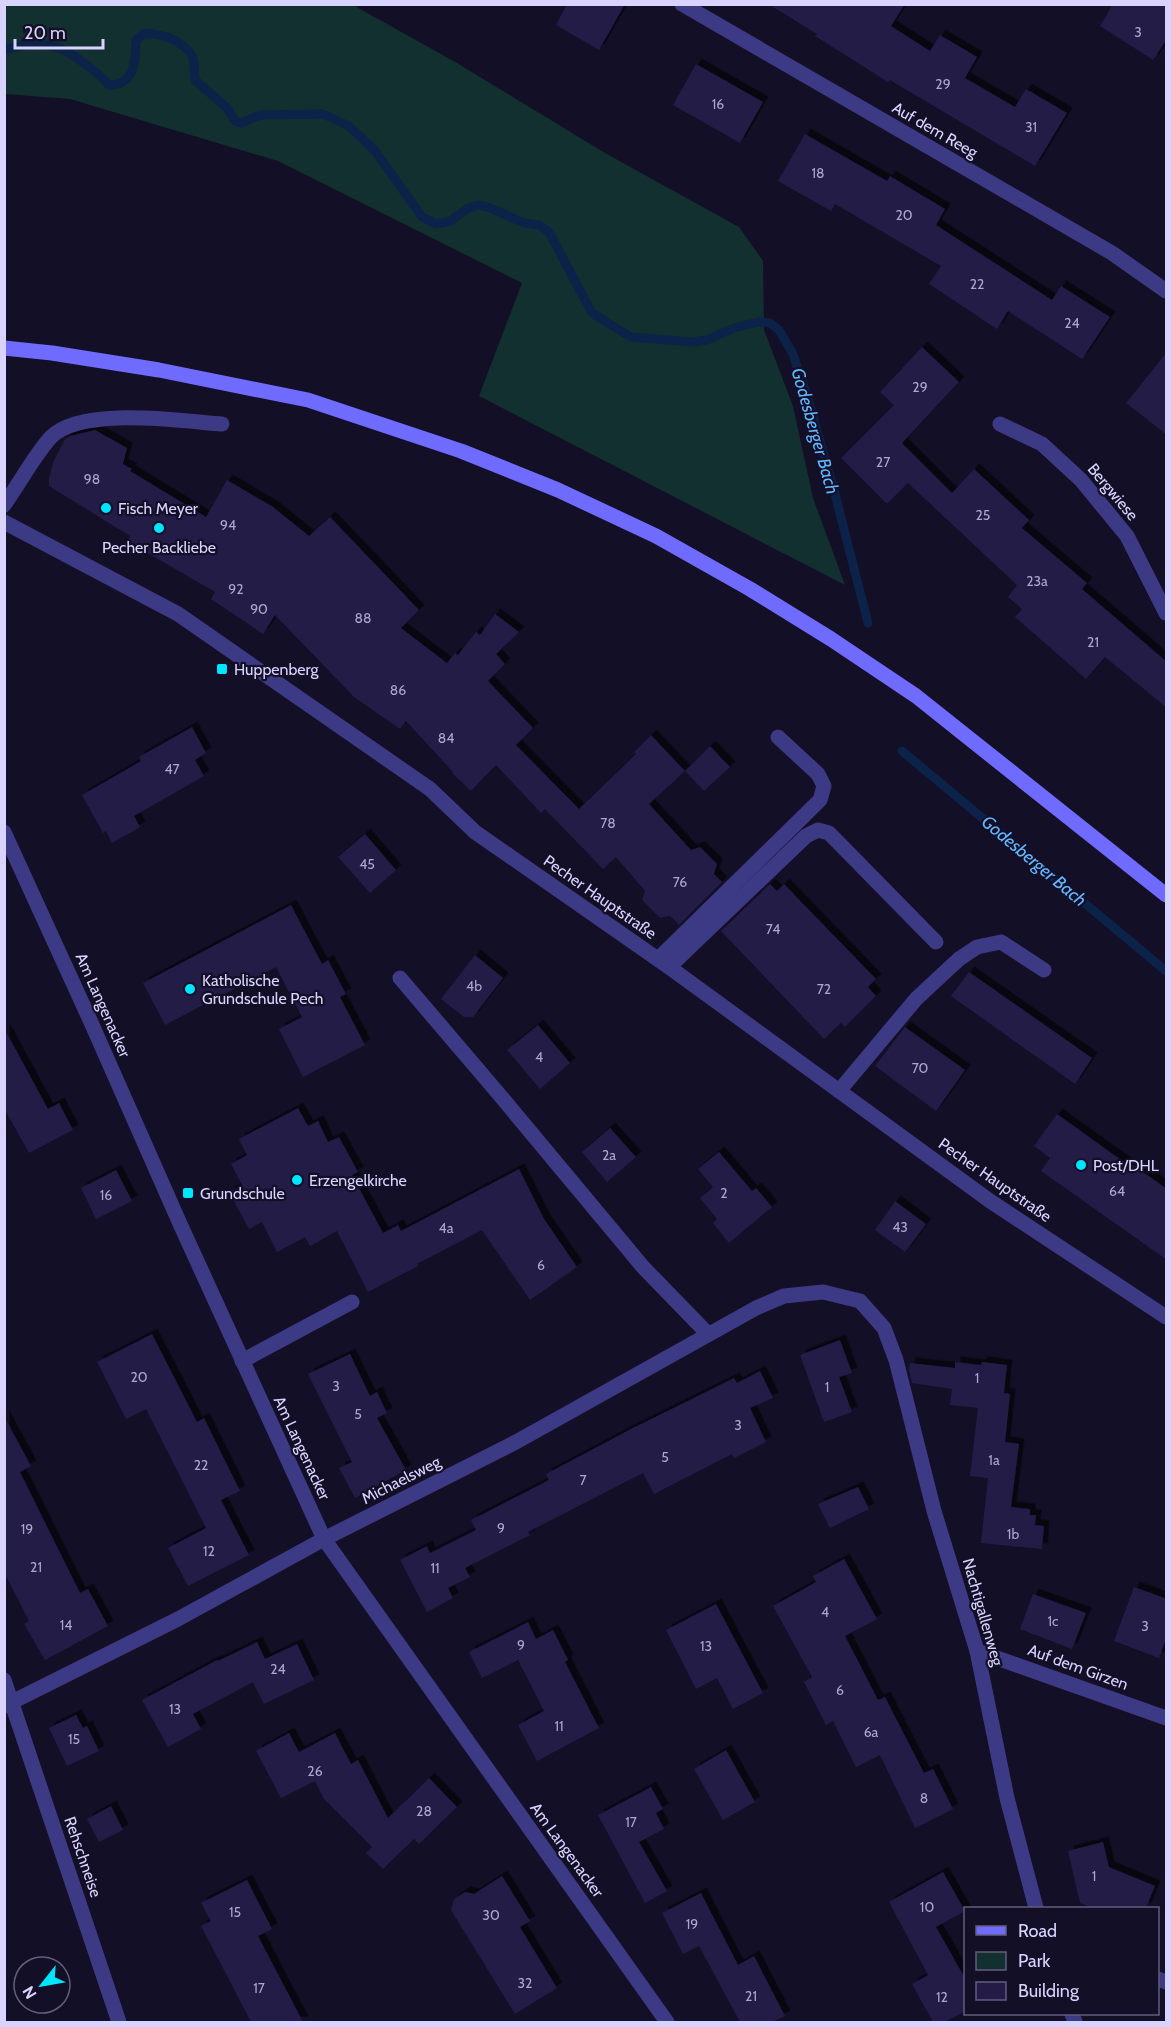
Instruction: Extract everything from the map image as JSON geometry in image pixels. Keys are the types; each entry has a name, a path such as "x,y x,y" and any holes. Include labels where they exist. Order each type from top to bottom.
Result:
{"main road":[{"path":"4,348 159,370 308,400 461,451 558,490 656,536 750,589 831,639 916,696 1167,895"}],"street":[{"name":"Auf dem Reeg","path":"682,4 1112,253 1167,291"},
{"path":"4,506 53,435 73,424 106,418 149,418 222,424"},
{"name":"Bergwiese","path":"1000,424 1042,444 1081,480 1127,536 1167,613"},
{"name":"Pecher Hauptstraße","path":"4,522 178,614 430,789 474,832 663,963 990,1201 1167,1317"},
{"path":"663,963 820,800 824,786 818,774 778,737"},
{"path":"663,963 806,836 818,830 829,833 936,942"},
{"name":"Am Langenacker","path":"4,832 324,1539 667,2022"},
{"path":"839,1091 916,999 959,959 977,947 1001,942 1044,970"},
{"path":"400,978 643,1267 708,1334"},
{"name":"Michaelsweg","path":"8,1704 178,1619 324,1539 516,1442 756,1308 784,1296 823,1292 860,1301 884,1328"},
{"path":"242,1361 352,1302"},
{"name":"Nachtigallenweg","path":"884,1328 896,1360 934,1511 977,1651 1007,1798 1036,1907"},
{"name":"Auf dem Girzen","path":"977,1651 1167,1718"},
{"name":"Rehschneise","path":"4,1680 8,1704 119,2022"}],"green space":[{"path":"4,5 353,5 457,63 605,153 739,227 763,261 764,330 793,406 813,498 845,585 479,396 522,283 278,161 70,99 5,94"}],"building":[{"path":"567,4 625,4 599,50 556,25"},
{"path":"768,4 905,4 891,26 930,51 940,35 977,57 965,78 1015,107 1026,89 1067,113 1035,166 890,80 888,82"},
{"path":"1113,4 1167,4 1167,39 1153,60 1100,26"},
{"path":"696,64 763,102 740,143 673,105"},
{"path":"805,134 887,181 890,176 945,209 936,225 1052,300 1061,286 1110,317 1082,359 1008,311 997,329 929,284 941,266 835,204 831,211 778,181"},
{"path":"922,347 959,382 902,443 952,493 974,469 1029,520 1022,528 1087,583 1082,589 1167,662 1167,708 1105,657 1086,679 1015,617 1022,609 1008,597 1017,585 908,483 887,504 841,458 894,405 880,392"},
{"path":"1167,352 1167,435 1126,403"},
{"path":"95,430 127,448 123,464 132,469 130,471 206,517 227,480 273,507 309,536 330,517 419,610 401,628 447,663 455,653 458,655 476,632 480,635 495,614 519,632 496,654 505,664 488,681 533,728 516,745 579,809 636,754 634,752 651,735 685,771 649,804 691,850 700,847 717,864 714,874 722,882 679,925 670,916 660,918 642,900 645,891 616,857 603,869 545,809 541,813 496,765 471,791 406,721 400,729 354,697 275,615 263,634 211,599 215,592 127,541 130,536 49,486 54,460 65,439"},
{"path":"192,727 206,753 195,760 204,776 134,816 140,827 112,843 106,831 103,833 82,795 141,761 139,757"},
{"path":"710,746 730,767 704,791 685,771"},
{"path":"365,834 396,870 370,893 338,857"},
{"path":"770,884 777,891 784,884 876,979 868,987 876,996 845,1027 841,1023 824,1039 721,931"},
{"name":"Katholische Grundschule Pech","path":"291,905 322,964 328,960 346,994 340,997 365,1045 303,1077 279,1029 302,1017 276,967 165,1025 143,983"},
{"path":"475,955 503,978 473,1017 464,1017 441,999"},
{"path":"969,972 1092,1058 1075,1084 951,996"},
{"path":"538,1025 570,1063 540,1089 507,1050"},
{"path":"905,1027 965,1070 936,1111 875,1066"},
{"path":"4,1028 48,1109 59,1103 73,1130 29,1153 4,1108"},
{"path":"298,1108 308,1126 318,1121 328,1142 339,1137 358,1172 352,1175 383,1233 398,1225 401,1231 519,1169 544,1219 577,1267 530,1300 482,1230 368,1292 337,1231 310,1246 305,1237 277,1252 262,1222 249,1229 229,1192 242,1185 231,1164 247,1155 239,1139"},
{"path":"1057,1114 1131,1167 1133,1165 1167,1189 1167,1260 1041,1171 1050,1158 1034,1146"},
{"path":"610,1128 636,1157 607,1182 582,1152"},
{"path":"719,1152 752,1191 756,1188 772,1207 729,1243 713,1223 717,1219 700,1198 713,1187 698,1169"},
{"path":"116,1170 132,1201 96,1219 81,1188"},
{"path":"895,1201 926,1224 905,1252 875,1230"},
{"path":"152,1334 197,1422 204,1418 240,1491 221,1500 249,1555 188,1586 168,1548 206,1528 146,1409 126,1419 97,1362"},
{"path":"840,1340 852,1373 839,1377 852,1412 824,1422 800,1355"},
{"path":"350,1354 370,1396 377,1392 387,1413 377,1418 406,1470 355,1498 339,1468 352,1462 308,1374"},
{"path":"955,1362 1007,1365 1004,1393 1010,1394 1005,1442 1019,1444 1011,1507 1030,1509 1030,1515 1036,1515 1035,1525 1044,1526 1042,1549 981,1543 988,1478 970,1476 978,1408 950,1405 952,1389 912,1383 909,1371 910,1363 955,1368"},
{"path":"760,1371 773,1398 750,1408 766,1442 734,1458 732,1454 654,1494 643,1473 528,1532 530,1535 465,1568 470,1577 448,1588 453,1598 427,1612 400,1560 427,1546 430,1553 476,1530 471,1520 549,1480 546,1474 734,1378 737,1383"},
{"path":"4,1416 31,1466 20,1472 80,1593 88,1589 108,1626 45,1660 24,1624 29,1621 4,1572"},
{"path":"858,1487 869,1509 830,1528 818,1504"},
{"path":"844,1559 877,1619 845,1636 878,1700 885,1697 924,1773 933,1769 953,1809 915,1828 880,1755 856,1767 833,1721 826,1725 804,1682 812,1677 773,1606 816,1582 813,1576"},
{"path":"1134,1587 1167,1599 1167,1636 1159,1658 1114,1641"},
{"path":"1033,1594 1086,1613 1072,1649 1020,1629"},
{"path":"716,1604 763,1693 733,1709 717,1678 696,1689 666,1630"},
{"path":"528,1622 536,1639 553,1630 568,1660 565,1662 599,1728 537,1761 518,1725 544,1711 518,1660 482,1678 469,1652"},
{"path":"257,1642 265,1659 297,1644 314,1680 264,1704 253,1682 193,1714 201,1729 168,1747 142,1700 217,1660"},
{"path":"76,1715 83,1728 87,1726 99,1751 67,1766 49,1728"},
{"path":"289,1733 299,1752 335,1733 351,1764 358,1760 388,1818 429,1778 457,1807 419,1844 414,1839 383,1869 366,1853 372,1847 324,1799 315,1781 281,1798 256,1751"},
{"path":"726,1750 755,1802 723,1820 694,1769"},
{"path":"651,1787 663,1809 656,1813 664,1829 639,1842 667,1891 645,1903 598,1815"},
{"path":"111,1806 123,1830 99,1842 87,1819"},
{"path":"1103,1842 1109,1867 1155,1886 1146,1907 1090,1907 1080,1903 1068,1851"},
{"path":"943,1872 964,1909 964,1912 936,1927 964,1976 964,2012 944,2022 933,2022 912,1984 928,1975 889,1902"},
{"path":"502,1876 530,1921 520,1927 557,1988 515,2014 451,1910 454,1899 465,1892 474,1894"},
{"path":"247,1880 272,1929 258,1936 303,2022 251,2022 201,1926 211,1921 201,1903"},
{"path":"701,1893 738,1965 754,1956 785,2016 772,2022 740,2022 699,1946 683,1954 662,1913"}],"waterway":[{"name":"Godesberger Bach","path":"4,50 30,45 56,47 84,63 109,85 118,84 129,76 134,63 136,40 145,33 165,36 188,50 193,58 195,80 227,108 235,121 241,123 260,115 323,114 349,126 375,151 422,217 436,224 450,221 477,205 488,207 524,223 539,225 549,232 592,313 631,337 692,342 707,340 734,328 758,322 770,323 779,330 793,354 807,396 868,623"},
{"name":"Godesberger Bach","path":"902,751 1166,971"}],"place":[{"name":"Fisch Meyer","path":"106,508"},
{"name":"Pecher Backliebe","path":"159,528"},
{"name":"Huppenberg","path":"222,669"},
{"name":"Katholische Grundschule Pech","path":"190,989"},
{"name":"Post/DHL","path":"1081,1165"},
{"name":"Erzengelkirche","path":"297,1180"},
{"name":"Grundschule","path":"188,1193"}]}
